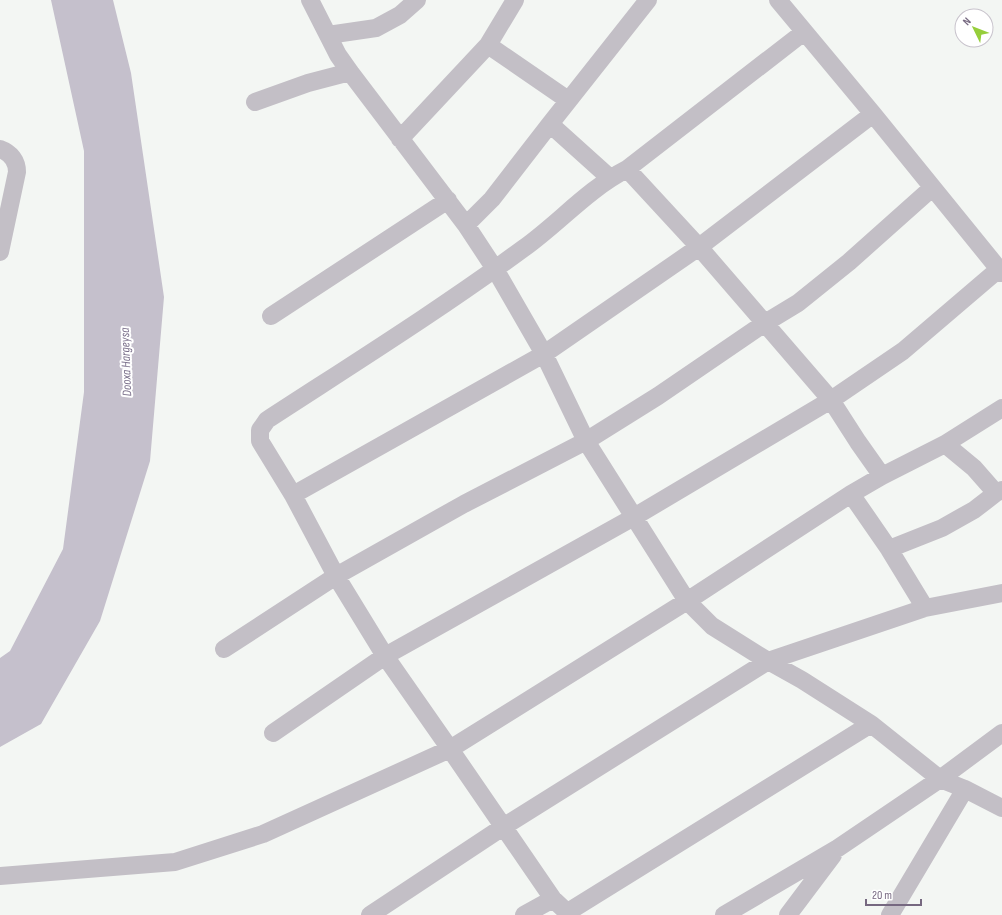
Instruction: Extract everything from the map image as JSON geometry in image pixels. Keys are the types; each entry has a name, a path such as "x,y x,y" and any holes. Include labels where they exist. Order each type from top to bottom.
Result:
{"street":[{"path":"310,0 338,55 400,139 466,224 495,269 544,354 586,440 687,601 712,626 768,661 802,680 871,724 940,779 965,789 1002,808"},
{"path":"328,35 376,28 400,15 417,0"},
{"path":"400,139 488,45 514,0"},
{"path":"466,224 492,199 568,100 648,0"},
{"path":"272,733 385,656 634,517 831,400 903,351 1000,271 873,114 778,0"},
{"path":"804,32 627,169 610,178 525,247 475,284 267,420 260,430 260,441 293,495 336,576 385,656 553,899 569,913 871,724"},
{"path":"488,45 568,100"},
{"path":"255,102 308,83 350,72"},
{"path":"293,495 544,354 699,247 873,114"},
{"path":"550,124 610,178"},
{"path":"0,149 10,154 15,160 17,166 0,252"},
{"path":"627,169 699,247 831,400 882,476"},
{"path":"224,649 336,576 464,504 586,440 658,396 765,323 798,303 849,262 932,188"},
{"path":"271,316 448,200"},
{"path":"0,876 175,862 264,834 450,749 687,601 851,494 882,476 945,444 1002,408"},
{"path":"889,548 942,528 974,510 999,491 945,444"},
{"path":"851,494 889,548 925,608"},
{"path":"370,915 503,827 768,661 925,608 1002,593"},
{"path":"724,915 838,848 940,779 1002,733"},
{"path":"890,915 965,789"},
{"path":"788,915 838,848"},
{"path":"524,915 553,899"}],"water":[{"name":"Dooxa Hargeysa","path":"51,0 113,0 131,73 164,297 150,461 100,621 41,724 0,747 0,658 10,651 63,549 84,392 84,151"}]}
